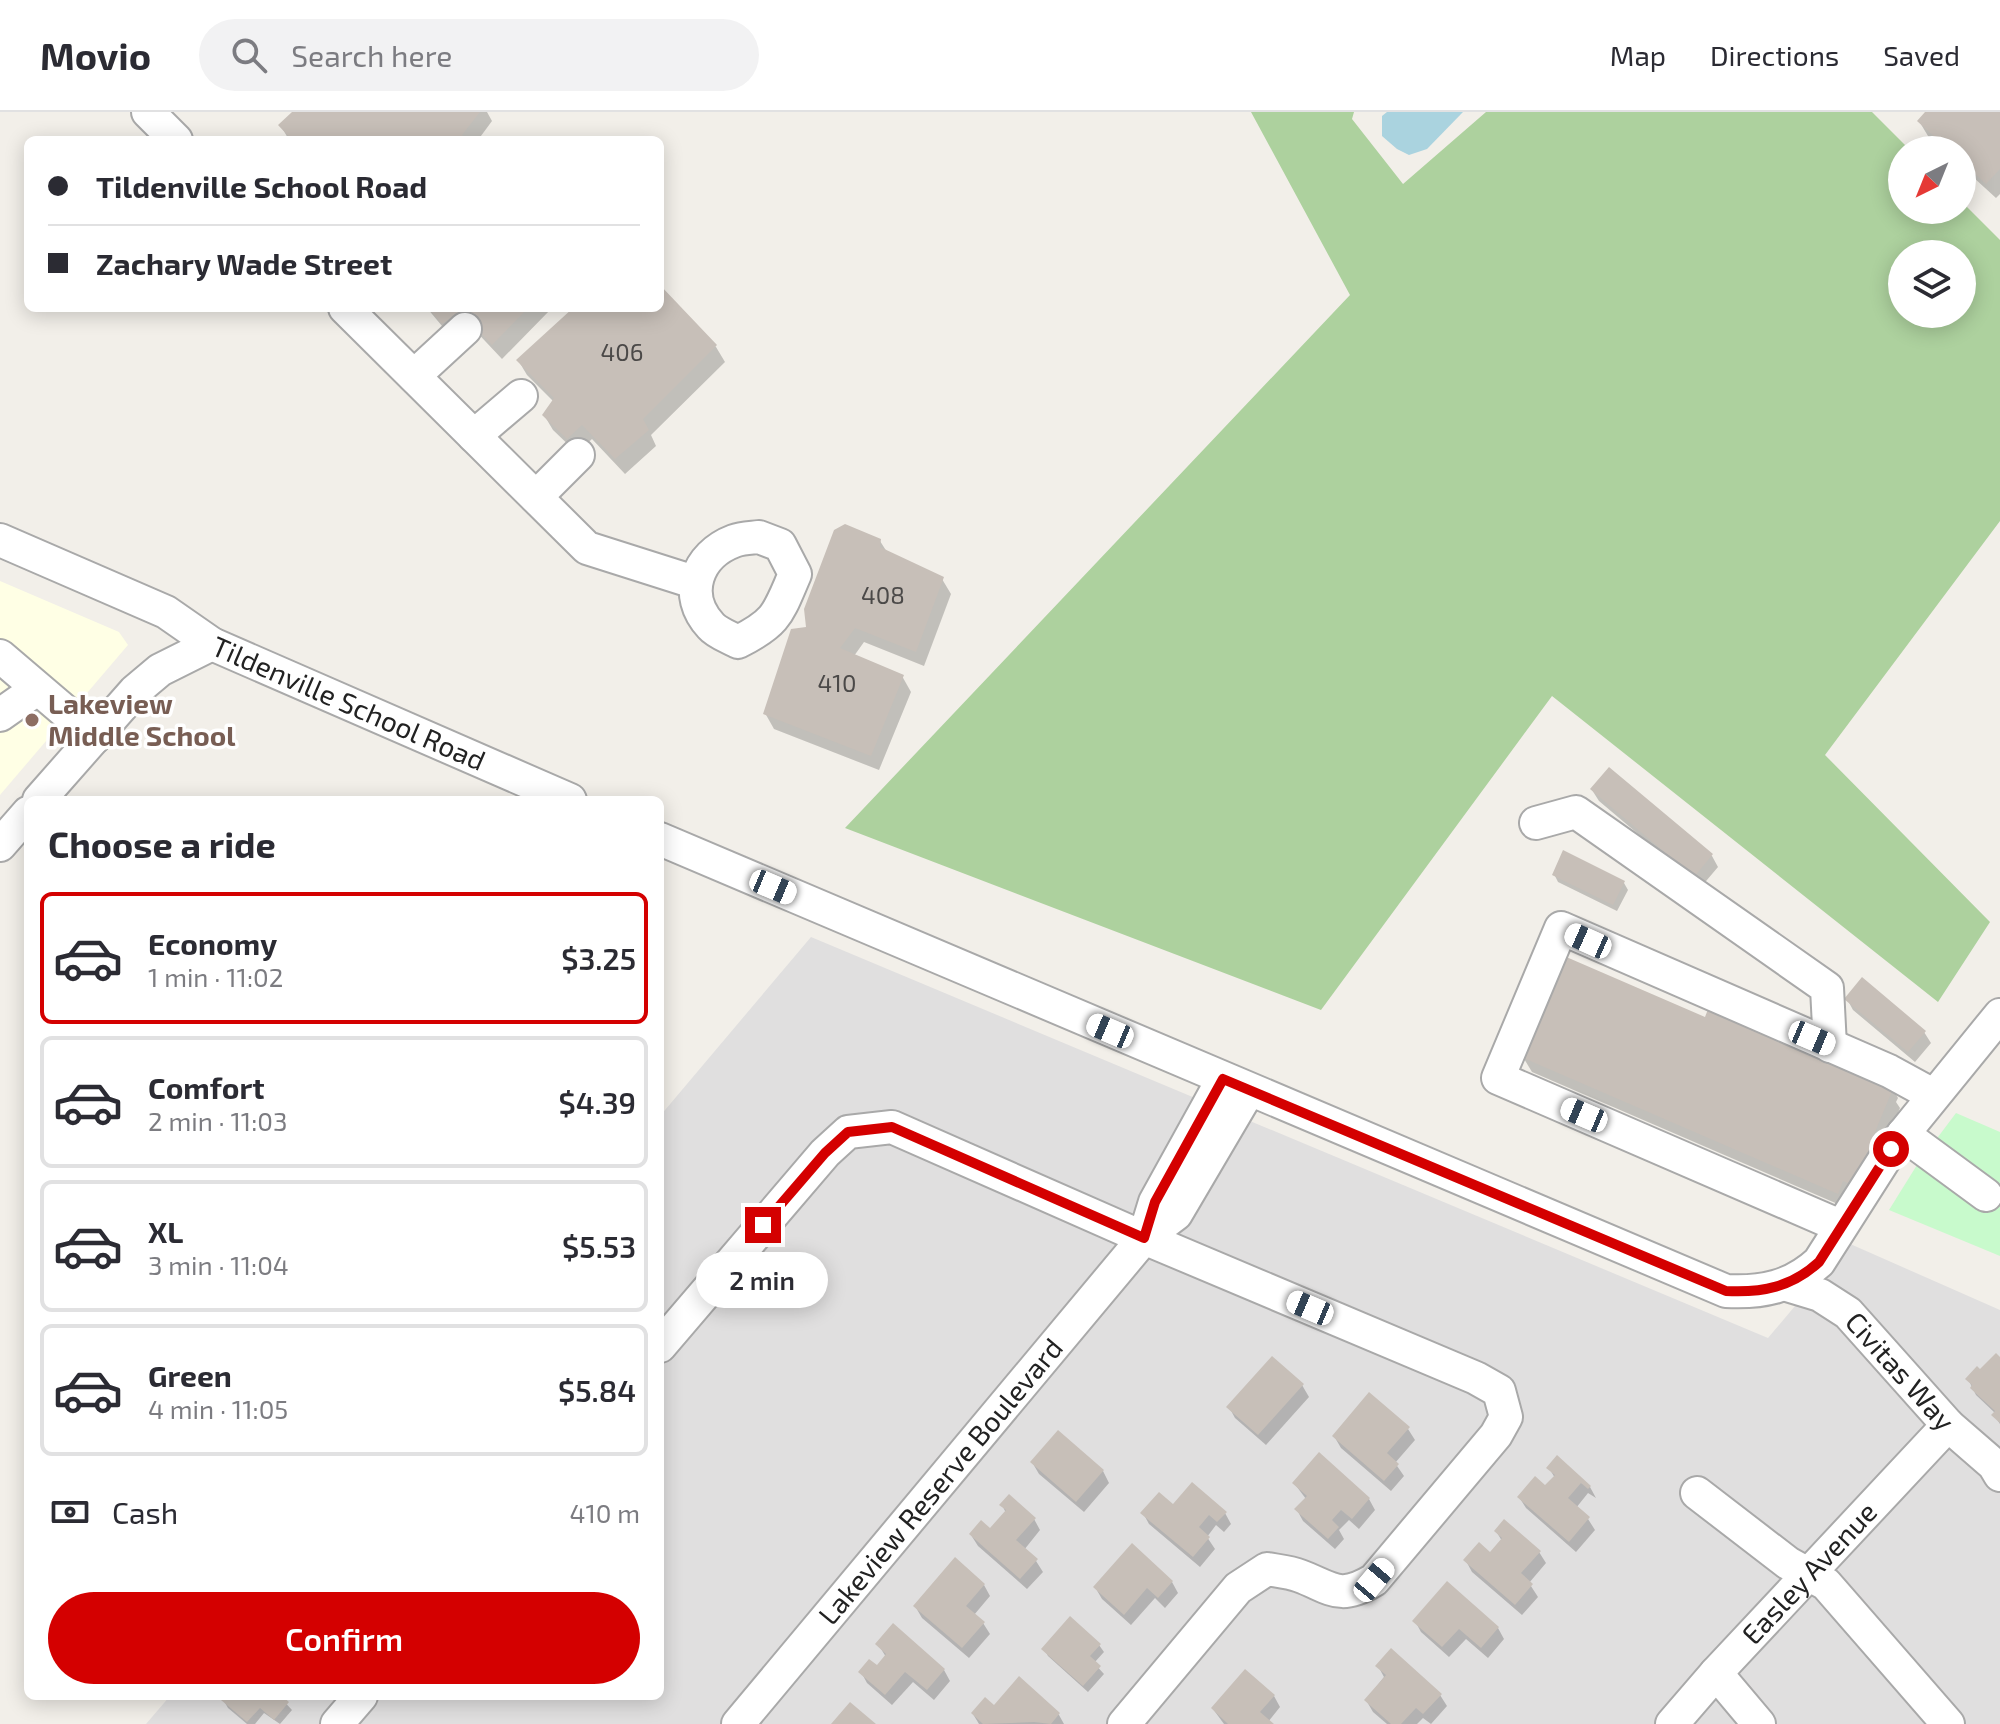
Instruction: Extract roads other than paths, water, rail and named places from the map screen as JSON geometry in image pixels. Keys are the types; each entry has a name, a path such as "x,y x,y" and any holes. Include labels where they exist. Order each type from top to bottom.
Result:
{"street":[{"path":"148,112 172,136"},
{"path":"355,312 414,376 587,548 694,582"},
{"path":"414,376 465,329"},
{"path":"474,436 521,396"},
{"path":"536,497 578,455"},
{"path":"0,540 166,612 212,644"},
{"name":"Tildenville School Road","path":"43,796 135,691 160,670 212,644 561,796"},
{"path":"0,656 95,737"},
{"path":"0,715 37,689"},
{"path":"1536,823 1576,812 1827,988 1830,1046"},
{"path":"0,845 24,818"},
{"path":"664,841 1726,1291 1754,1292 1787,1285 1819,1262 1903,1134 2000,1015"},
{"path":"1840,1226 1498,1078 1561,928 1935,1092"},
{"name":"Lakeview Reserve Boulevard","path":"738,1724 1144,1238 1176,1214 1236,1085"},
{"path":"664,1341 825,1153 848,1132 892,1127 1144,1238 1476,1378 1499,1391 1506,1417 1496,1435 1374,1580 1356,1590 1326,1589 1299,1576 1267,1569 1238,1588 1124,1724"},
{"path":"1903,1134 1986,1195"},
{"name":"Civitas Way","path":"1787,1285 1820,1295 1848,1313 1948,1425 1994,1465 2000,1475"},
{"name":"Easley Avenue","path":"1672,1724 1948,1425"},
{"path":"1697,1493 1788,1563 1829,1587 1948,1724"},
{"path":"1716,1673 1759,1724"},
{"path":"337,1724 358,1700"}],"water":[{"path":"1387,112 1463,112 1427,149 1409,155 1382,136 1382,116"}],"place":[{"name":"Lakeview Middle School","path":"32,720"}]}
